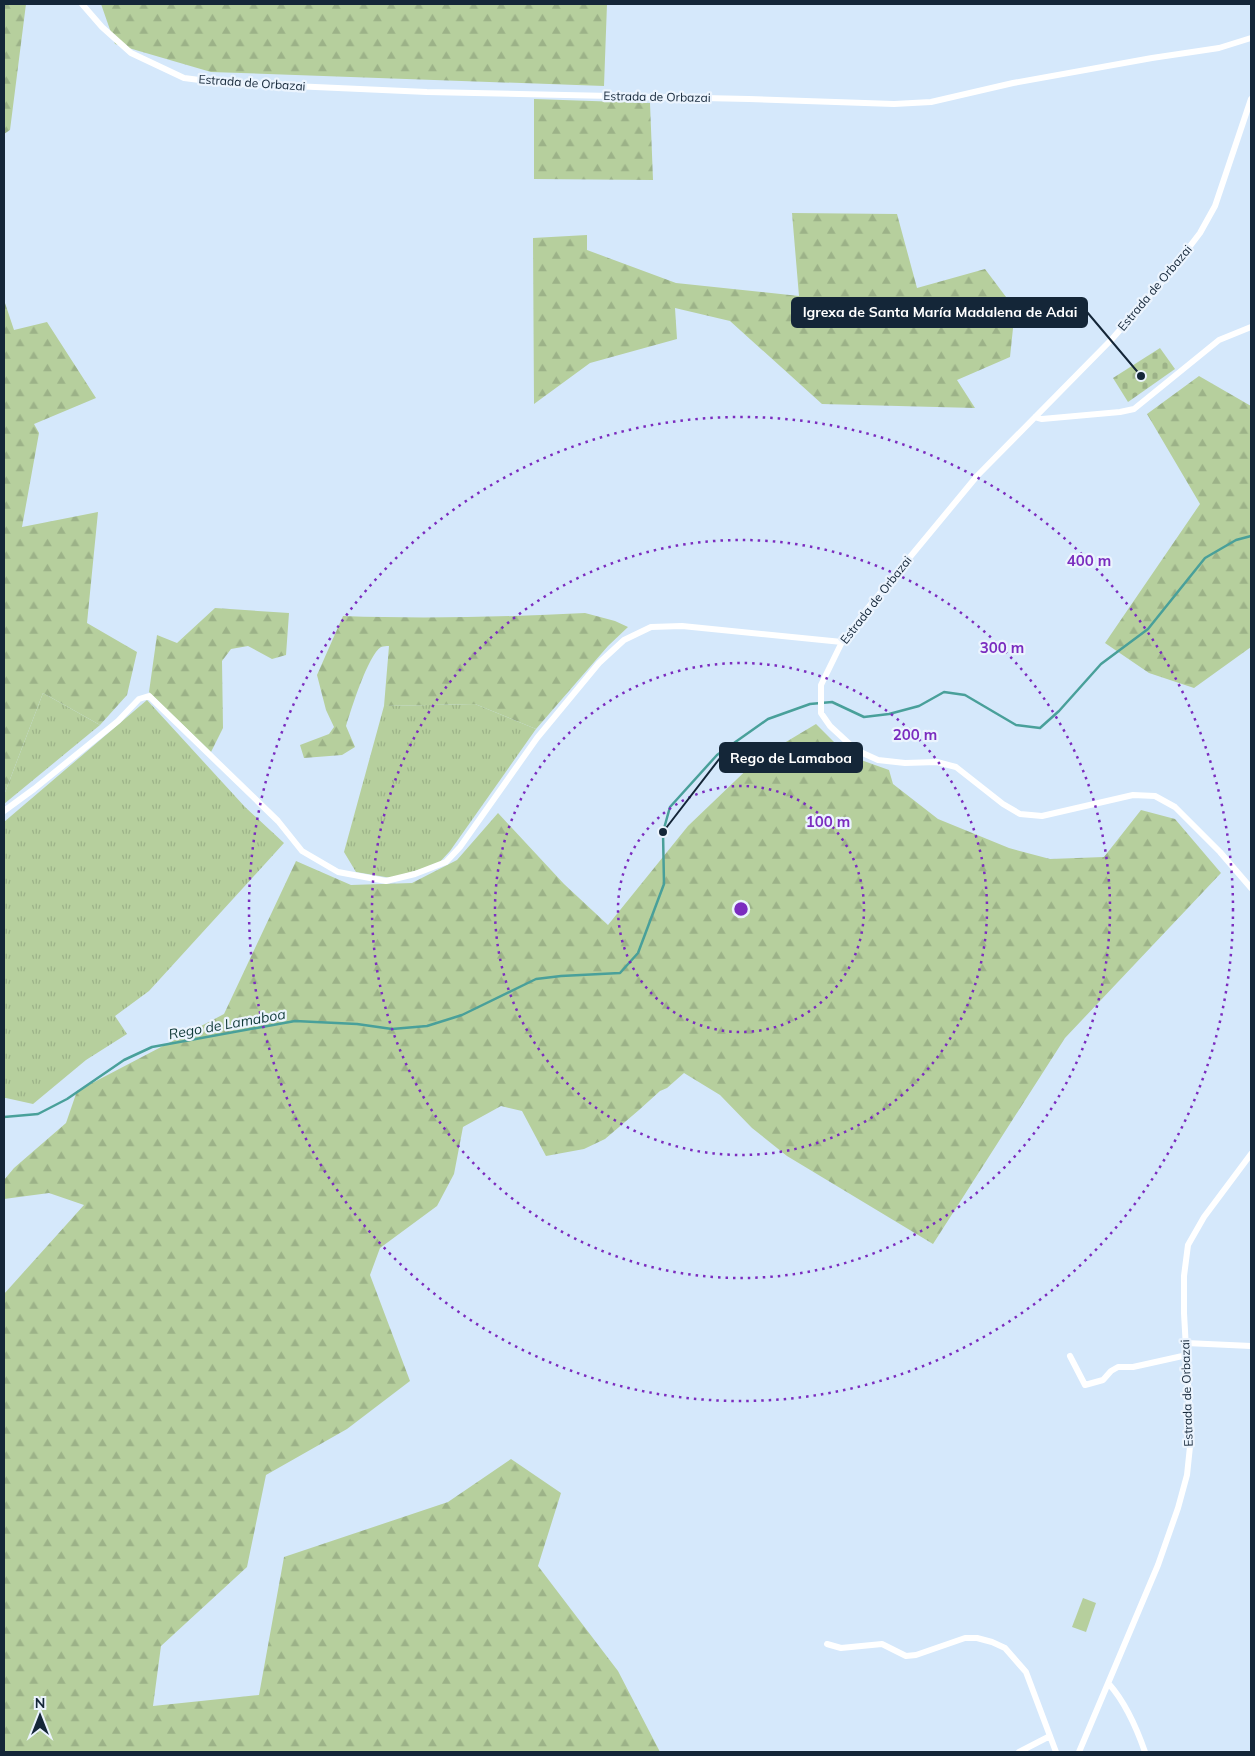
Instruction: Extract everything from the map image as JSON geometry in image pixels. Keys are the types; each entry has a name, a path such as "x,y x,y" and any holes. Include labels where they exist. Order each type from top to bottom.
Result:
{"street":[{"name":"Estrada de Orbazai","path":"82,4 102,27 130,53 184,78 223,83 427,92 749,98 894,104 931,102 1013,83 1219,48 1251,38"},
{"name":"Estrada de Orbazai","path":"1251,99 1215,206 1200,233 1168,275 1112,339 977,476 842,642 821,685 821,713 830,726 856,750 878,760 905,763 937,762 956,767 1003,804 1020,814 1042,816 1133,795 1155,796 1175,808 1220,852 1251,888"},
{"path":"1035,417 1042,420 1134,409 1219,340 1251,327"},
{"path":"1045,407 1054,418"},
{"path":"4,811 118,721 139,699 150,696 278,821 302,851 338,872 386,881 415,874 446,862 460,847 537,738 599,663 624,640 651,627 682,626 842,642"},
{"name":"Estrada de Orbazai","path":"1078,1752 1158,1565 1178,1508 1187,1475 1191,1437 1184,1276 1188,1245 1204,1217 1251,1154"},
{"path":"1186,1343 1251,1346"},
{"path":"1070,1356 1085,1385 1103,1380 1111,1371 1118,1367 1133,1368 1187,1355"},
{"path":"826,1644 842,1648 882,1644 906,1656 916,1655 965,1638 977,1638 1005,1648 1026,1672 1056,1752"},
{"path":"1108,1684 1114,1690 1131,1719 1145,1752"},
{"path":"1019,1752 1050,1736"}],"green space":[{"path":"4,4 26,4 10,130 4,134"},
{"path":"101,4 607,4 604,86 211,72 115,44"},
{"path":"534,99 650,103 653,180 534,179"},
{"path":"792,213 897,214 917,288 985,269 1015,309 1010,357 957,380 975,408 822,404 730,321 675,308 677,339 590,363 534,404 533,238 587,235 587,250 676,283 799,296"},
{"path":"4,300 14,330 47,322 96,398 34,424 39,433 22,527 98,512 87,623 137,652 127,695 100,725 43,693 4,795"},
{"path":"1160,348 1175,369 1128,402 1113,378"},
{"path":"1199,376 1251,406 1251,647 1194,688 1149,673 1105,643 1200,504 1147,414"},
{"path":"215,608 289,613 286,655 272,659 248,646 231,649 222,661 223,728 211,752 149,692 157,635 177,643"},
{"path":"585,613 615,621 628,627 608,646 536,729 475,704 384,706 389,646 385,646 376,652 371,660 346,726 355,747 342,755 304,758 300,745 329,734 334,727 326,710 317,675 343,616 464,617"},
{"path":"43,693 100,725 4,804 4,795"},
{"path":"147,700 245,807 284,843 149,991 115,1016 127,1034 86,1060 33,1104 4,1098 4,822"},
{"path":"475,704 536,729 450,851 438,864 391,878 356,872 344,852 384,706"},
{"path":"816,724 847,755 889,770 893,784 938,819 1009,848 1050,859 1104,857 1141,810 1175,819 1221,873 1065,1038 933,1244 787,1156 752,1128 720,1095 684,1073 667,1088 660,1091 605,1139 584,1149 546,1156 522,1111 501,1106 463,1127 454,1174 437,1206 380,1248 370,1275 410,1381 347,1429 266,1475 247,1567 161,1646 153,1706 259,1695 284,1557 448,1502 511,1459 561,1493 538,1566 618,1671 660,1752 4,1752 4,1294 84,1205 49,1193 4,1199 4,1180 14,1168 66,1123 77,1091 224,1014 296,861 351,885 412,883 457,860 498,813 564,884 608,925 688,826 759,758"},
{"path":"1083,1598 1096,1603 1086,1632 1072,1627"}],"waterway":[{"name":"Rego de Lamaboa","path":"4,1117 38,1114 67,1099 124,1060 152,1047 295,1021 357,1024 392,1029 427,1026 462,1015 536,979 620,973 638,953 664,884 663,832 670,807 717,755 768,719 810,704 832,702 864,717 889,714 919,706 944,692 965,695 1016,725 1040,728 1059,711 1101,664 1148,629 1205,558 1236,540 1251,536"}],"place":[{"name":"Igrexa de Santa María Madalena de Adai","path":"1141,376"},
{"name":"Rego de Lamaboa","path":"663,832"}]}
